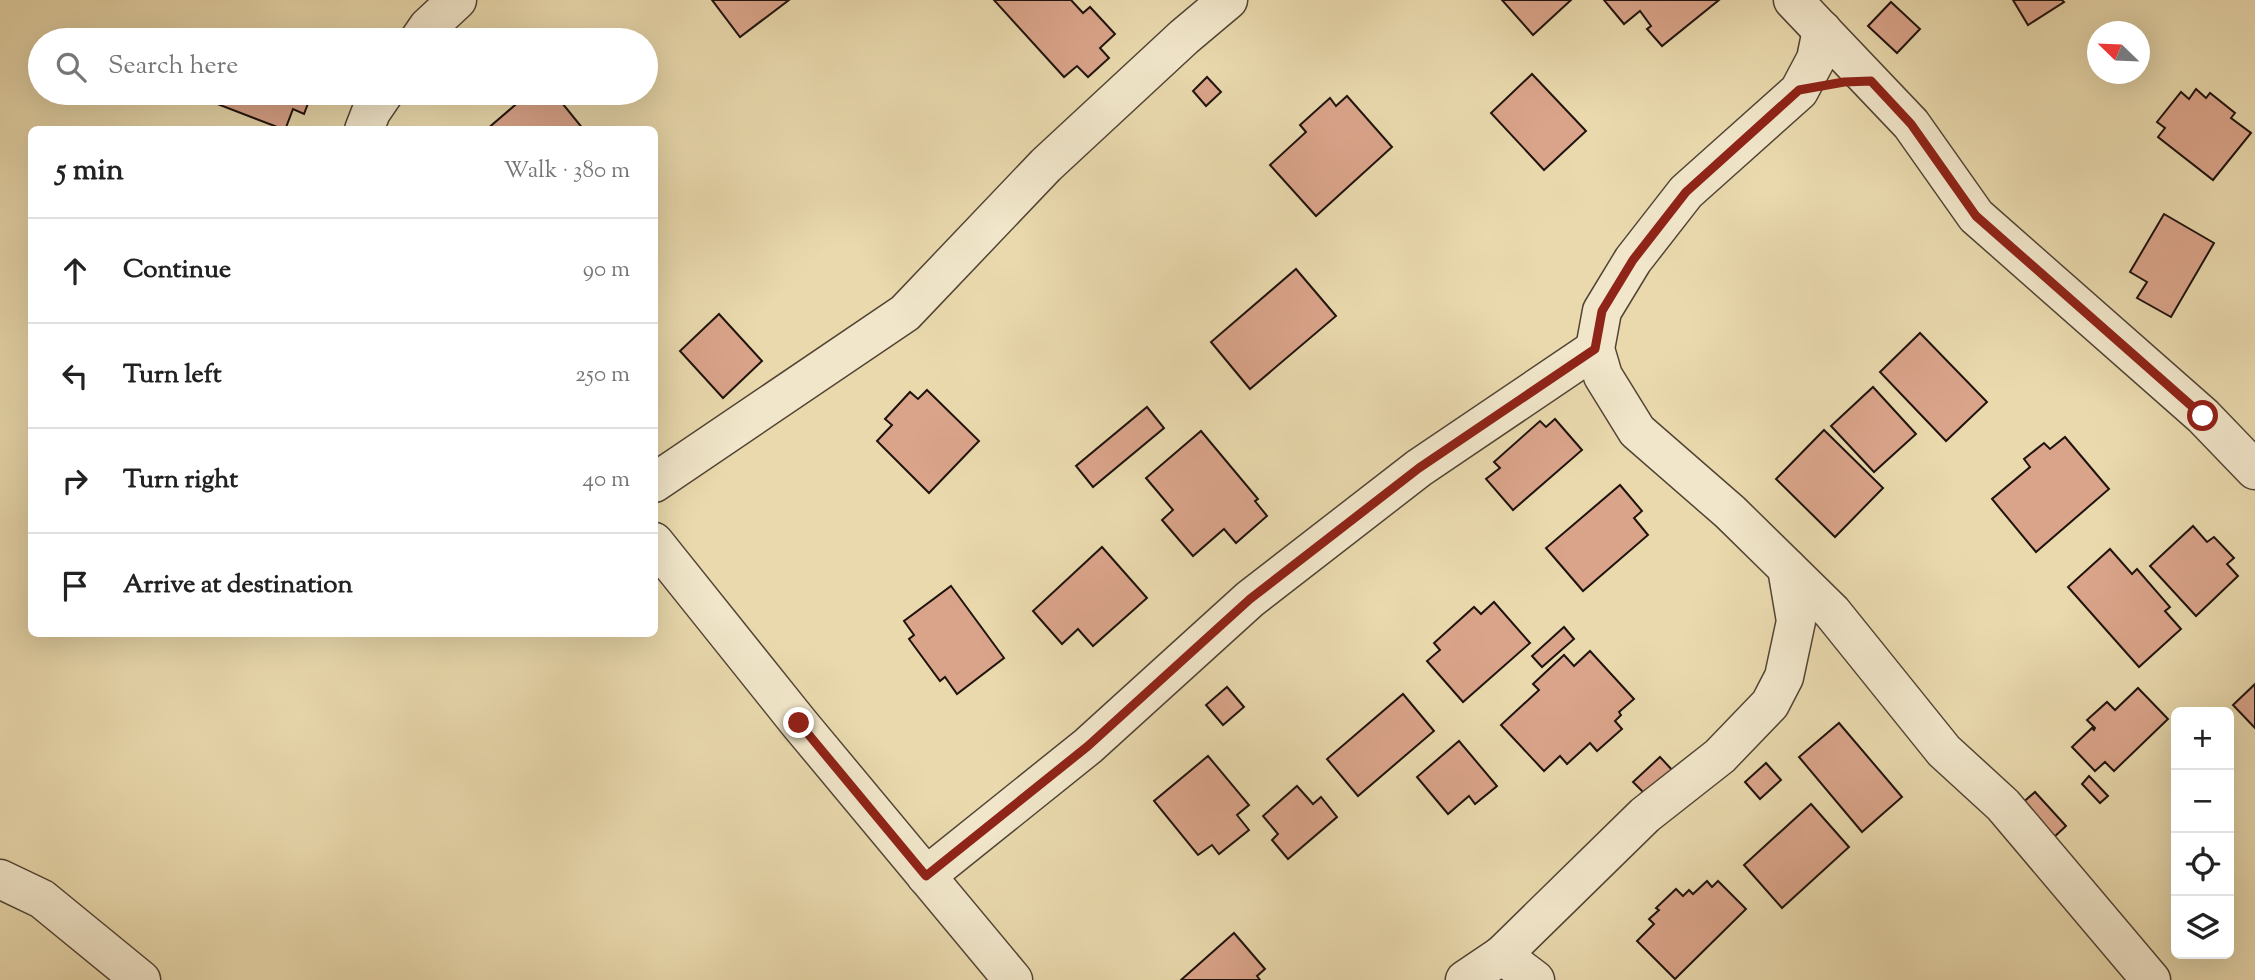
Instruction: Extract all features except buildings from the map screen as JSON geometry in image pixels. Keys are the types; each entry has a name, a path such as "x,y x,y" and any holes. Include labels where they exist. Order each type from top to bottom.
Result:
{"street":[{"path":"427,28 457,0"},
{"path":"658,480 905,313 1046,165 1184,37 1228,0"},
{"path":"1793,0 1911,124 1976,216 2203,416 2255,470"},
{"path":"1822,30 1816,59 1799,90 1686,192 1633,260 1602,311 1595,349 1603,376 1637,431 1730,512 1832,612 1944,751 2003,805 2151,980"},
{"path":"1799,90 1844,82 1871,81"},
{"path":"366,126 376,105"},
{"path":"926,876 1088,746 1250,599 1419,468 1595,349"},
{"path":"658,547 790,712 1013,980"},
{"path":"1465,980 1502,955 1645,815 1720,757 1770,704 1784,677 1796,621 1787,568"},
{"path":"1796,621 1832,612"},
{"path":"0,879 42,899 141,980"},
{"path":"1502,955 1535,980"}],"route":[{"path":"799,723 926,876 1088,746 1250,599 1419,468 1595,349 1602,311 1633,260 1686,192 1799,90 1844,82 1871,81 1911,124 1976,216 2203,416"}]}
